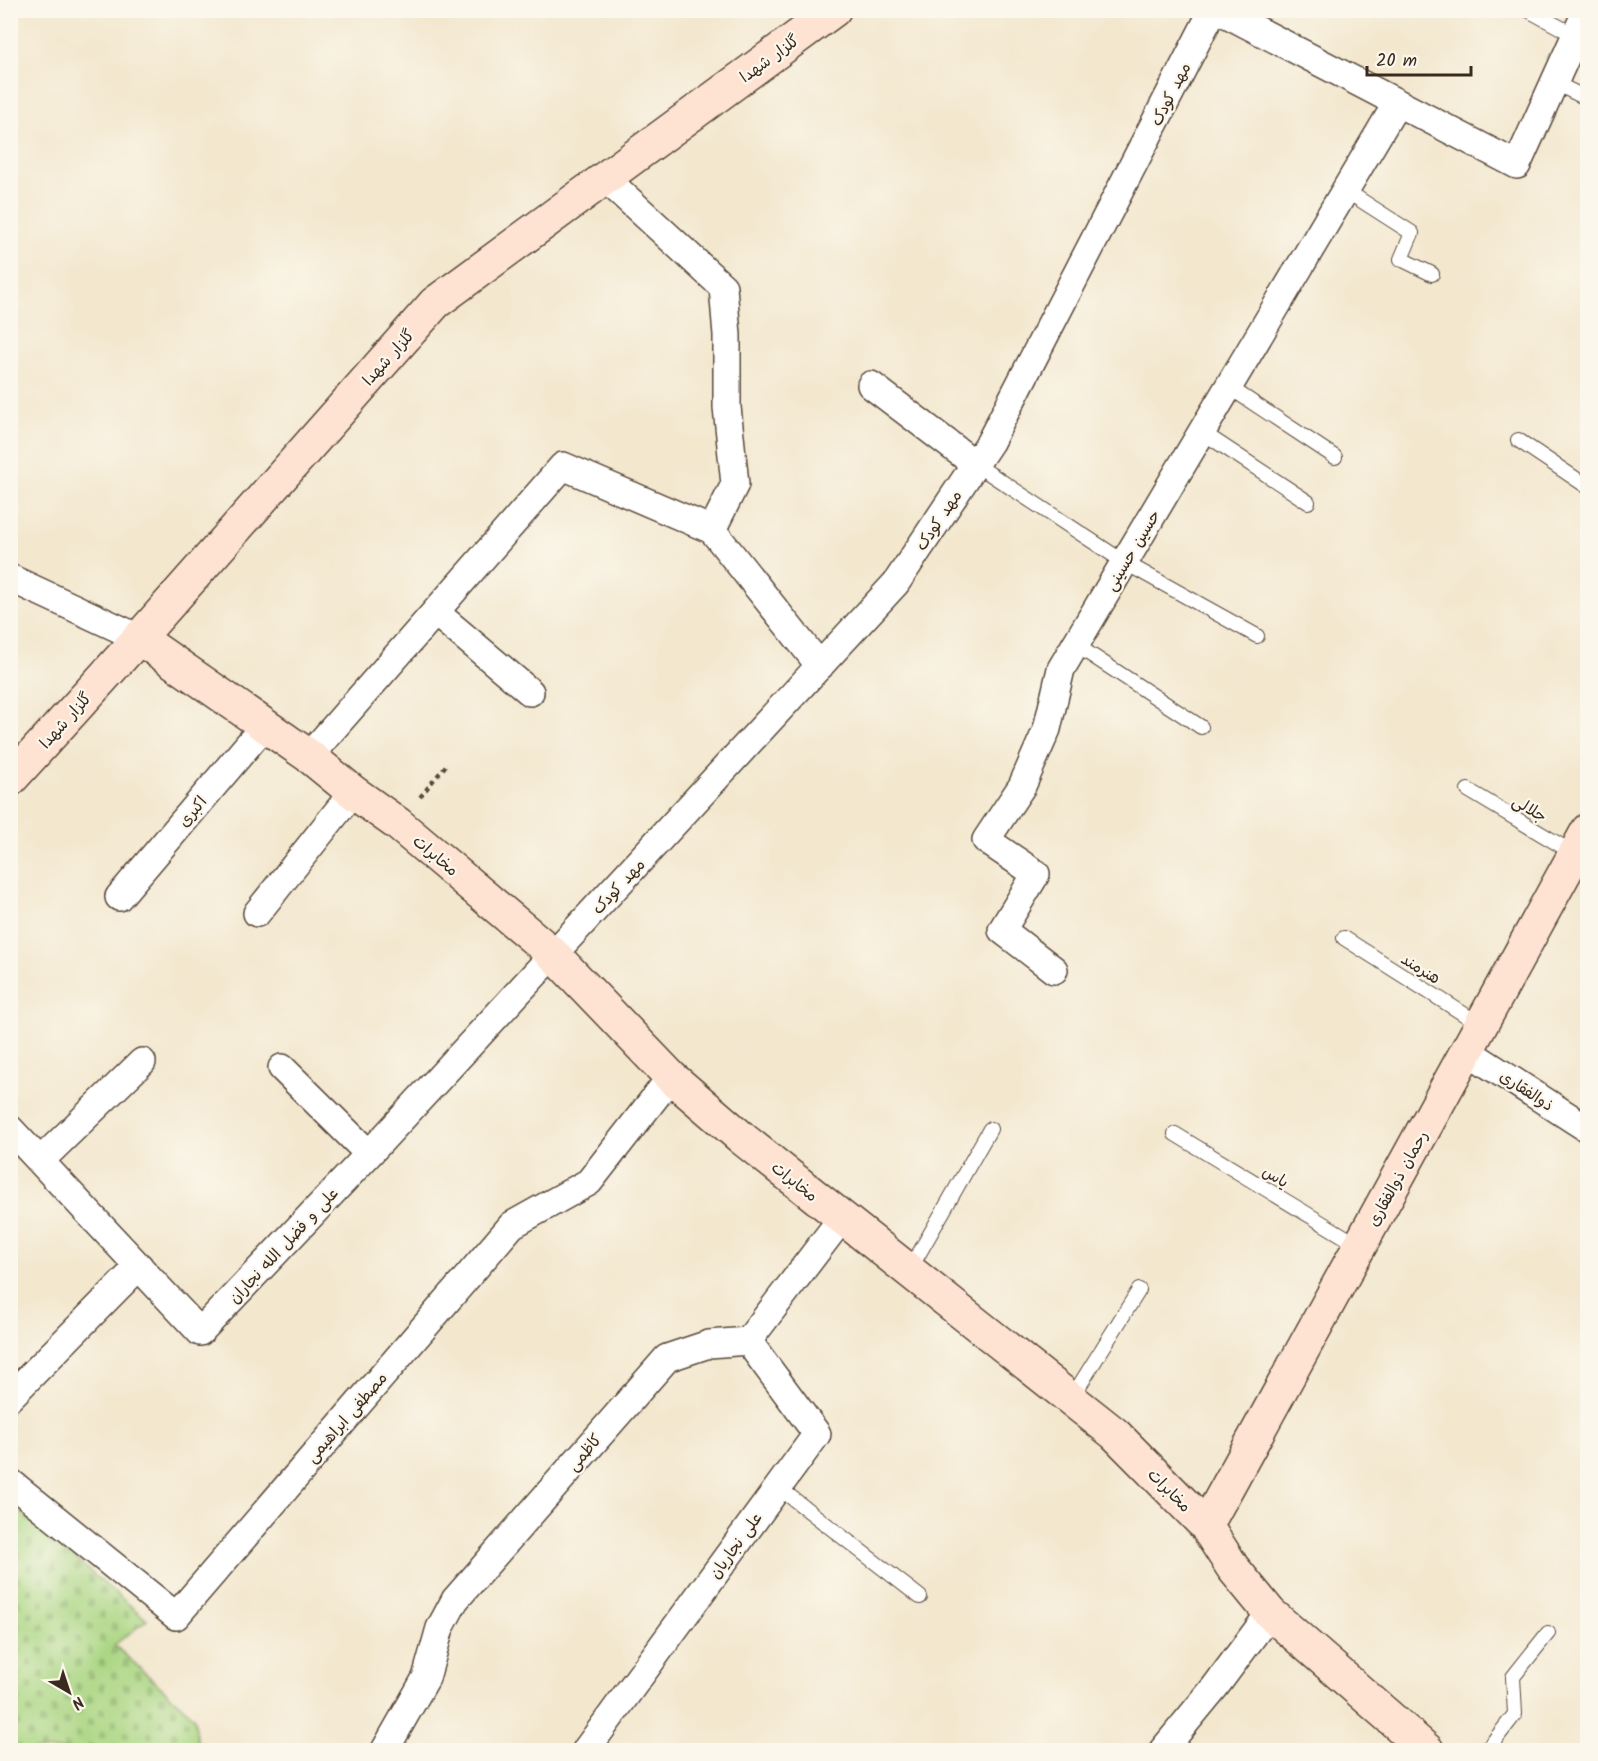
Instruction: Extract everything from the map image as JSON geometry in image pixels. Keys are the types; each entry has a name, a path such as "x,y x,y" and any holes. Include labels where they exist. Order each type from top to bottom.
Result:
{"street":[{"name":"گلزار شهدا","path":"10,780 139,638 435,303 834,10"},
{"name":"مهد کودک","path":"554,955 896,583 996,431 1213,10"},
{"path":"1219,10 1517,165 1587,10"},
{"name":"حسین حسینی","path":"1054,970 1002,930 1036,874 986,840 1022,786 1047,729 1061,669 1397,103"},
{"path":"606,178 723,287 727,335 727,407 735,484 712,530"},
{"path":"871,385 975,464"},
{"path":"309,756 563,466 712,530 820,666"},
{"path":"10,578 139,638"},
{"path":"435,612 530,692"},
{"name":"مخابرات","path":"139,638 309,756 353,792 398,824 554,955 671,1077 743,1139 1114,1434 1206,1526 1233,1568 1270,1613 1427,1750"},
{"name":"اکبری","path":"119,897 265,725"},
{"path":"257,913 353,792"},
{"name":"رحمان ذوالفقاری","path":"1206,1526 1581,842"},
{"name":"علی و فضل الله نجاران","path":"10,1129 200,1332 554,955"},
{"name":"ذوالفقاری","path":"1474,1038 1587,1129"},
{"path":"40,1161 142,1062"},
{"path":"282,1068 369,1154"},
{"name":"مصطفی ابراهیمی","path":"10,1482 176,1616 512,1225 589,1182 671,1077"},
{"path":"748,1341 842,1218"},
{"path":"10,1397 139,1266"},
{"name":"علی نجاریان","path":"586,1750 817,1434 748,1341"},
{"name":"کاظمی","path":"385,1750 426,1678 440,1628 455,1600 667,1358 709,1344 748,1341"},
{"path":"1163,1750 1215,1688 1270,1613"}],"lane":[{"path":"1528,10 1576,36"},
{"path":"1555,83 1587,99"},
{"path":"1345,190 1412,233 1401,259 1432,274"},
{"path":"1229,387 1335,457"},
{"path":"1202,432 1308,502"},
{"path":"1518,440 1587,487"},
{"path":"975,464 1124,562 1257,636"},
{"path":"1076,645 1200,727"},
{"name":"جلالی","path":"1468,790 1581,842"},
{"name":"هنرمند","path":"1344,938 1474,1038"},
{"path":"909,1271 990,1129"},
{"name":"یاس","path":"1175,1134 1360,1246"},
{"path":"1071,1399 1139,1290"},
{"path":"778,1487 920,1597"},
{"path":"1487,1750 1515,1714 1514,1677 1548,1633"}],"path":[{"path":"398,824 447,764"}],"green space":[{"path":"11,1504 147,1620 114,1645 194,1717 199,1750 11,1750"}]}
